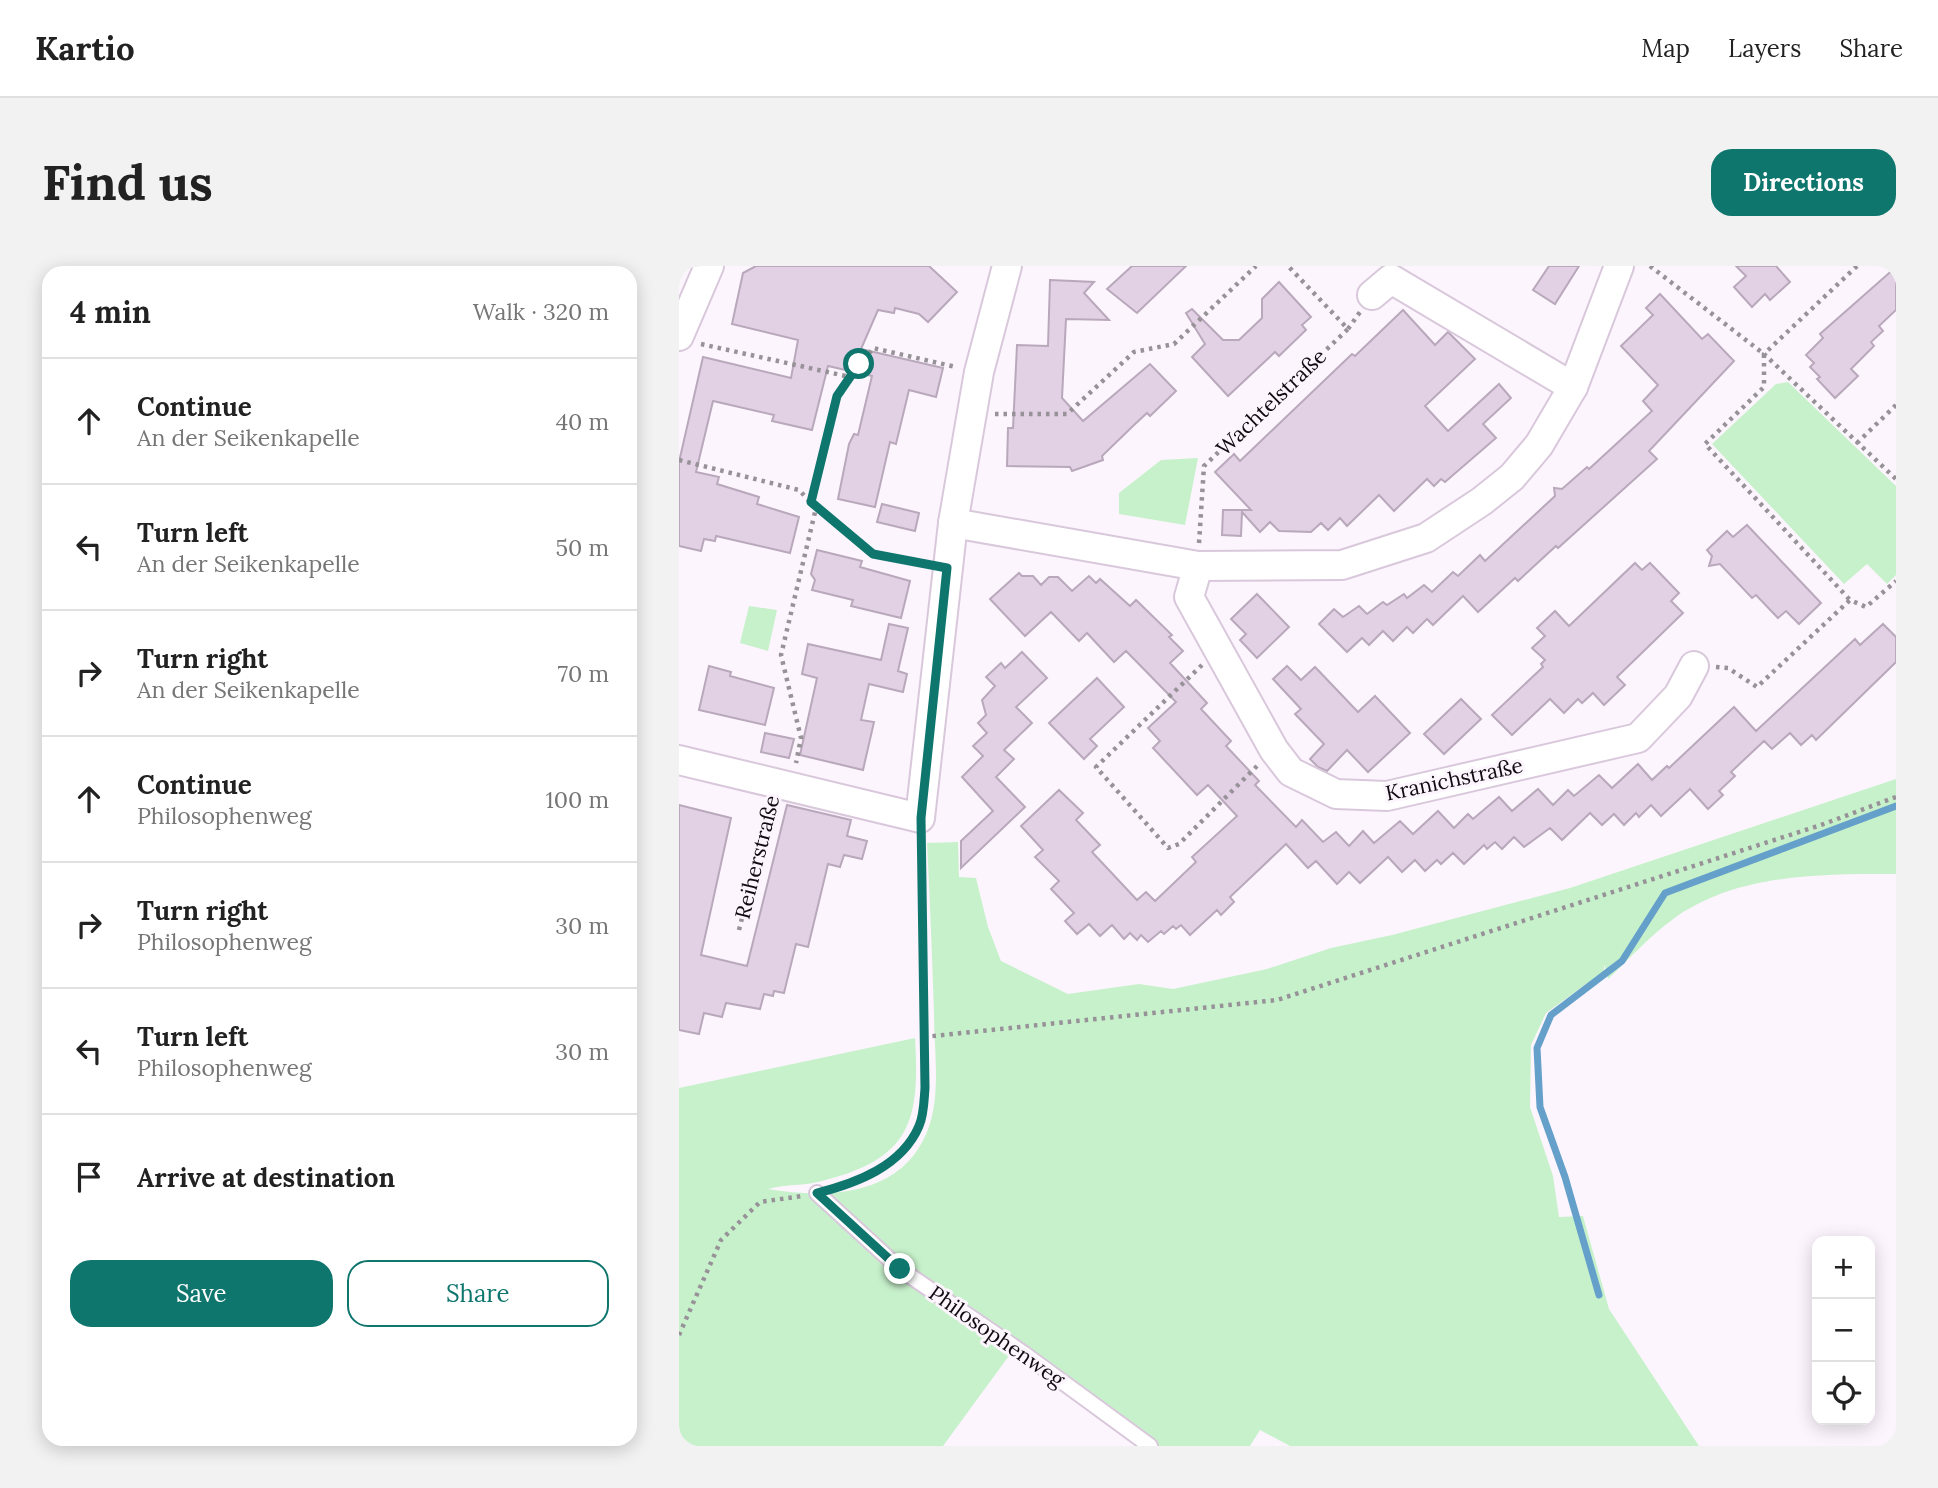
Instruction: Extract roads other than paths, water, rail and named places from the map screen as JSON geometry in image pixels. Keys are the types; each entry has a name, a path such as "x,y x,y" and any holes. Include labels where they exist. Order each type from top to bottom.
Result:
{"street":[{"path":"686,339 709,266"},
{"path":"1007,266 979,372 953,523 1198,566 1342,565 1426,538 1482,501 1511,477 1539,446 1573,387 1619,266"},
{"path":"1373,295 1391,279 1573,387"},
{"name":"Reiherstraße","path":"679,760 921,818 953,523"},
{"name":"Kranichstraße","path":"1198,566 1188,597 1273,750 1291,772 1336,794 1387,796 1638,738 1678,696 1694,666"}],"lane":[{"name":"Philosophenweg","path":"817,1193 900,1269 1023,1353 1150,1446"}],"waterway":[{"path":"1599,1295 1565,1177 1540,1107 1537,1048 1551,1015 1622,961 1665,893 1896,806"}]}
